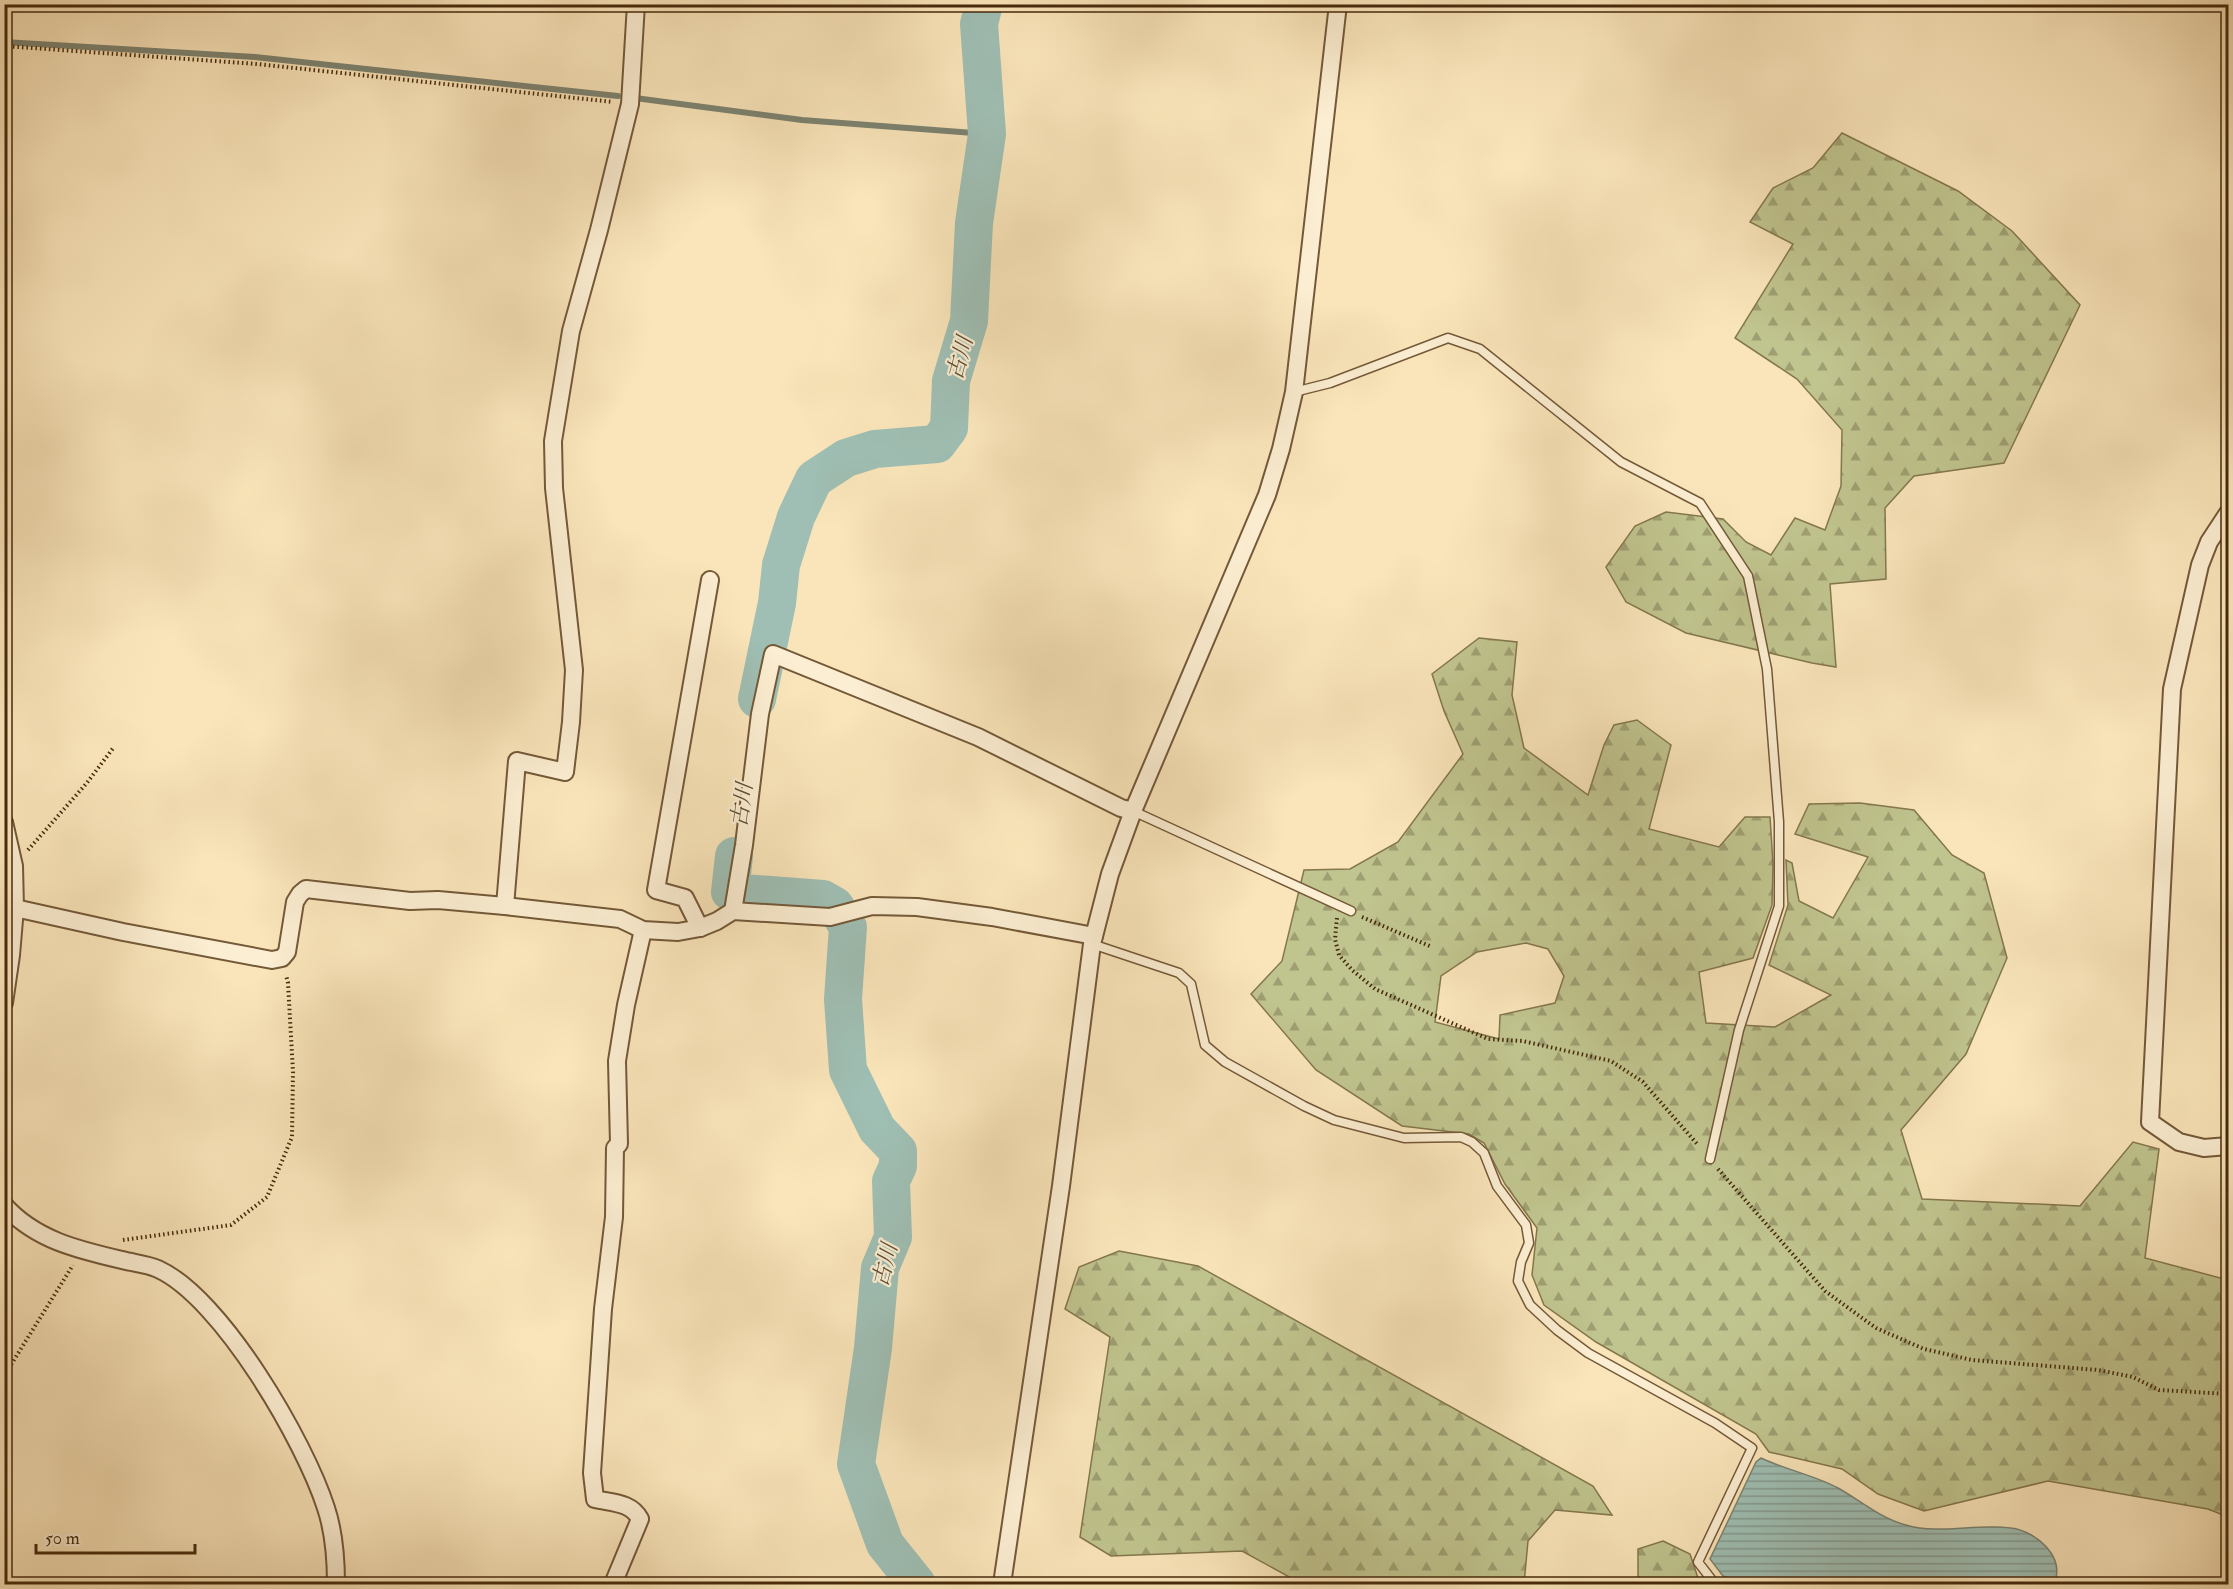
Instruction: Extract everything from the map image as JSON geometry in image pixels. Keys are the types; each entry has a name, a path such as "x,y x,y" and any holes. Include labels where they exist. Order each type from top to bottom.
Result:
{"street":[{"path":"505,906 517,761 565,772 572,722 573,670 554,488 553,441 571,331 630,104 636,4"},
{"path":"1002,1584 1060,1197 1093,940 1110,874 1133,811 1267,495 1281,449 1294,392 1338,4"},
{"path":"2229,513 2208,542 2200,566 2172,689 2150,1122 2179,1142 2204,1148 2229,1146"},
{"path":"700,928 685,898 656,890 710,580"},
{"path":"15,908 123,932 272,960 282,958 287,952 296,902 306,889 410,901 438,900 505,906 620,920 643,930 678,932 700,928 717,921 735,898 760,714 773,654 978,737 1121,808 1133,811"},
{"path":"4,822 15,908 4,1003"},
{"path":"735,898 830,917 872,906 916,907 992,917 1093,940"},
{"path":"613,1584 640,1519 636,1511 629,1506 595,1499 592,1473 603,1309 614,1217 615,1148 619,1143 617,1062 626,1005 643,930"},
{"path":"4,1205 15,1216 48,1239 82,1250 157,1268 181,1284 224,1328 265,1385 305,1454 327,1508 334,1545 336,1584"}],"lane":[{"path":"1294,392 1330,383 1448,338 1480,349 1621,462 1700,503 1748,576 1767,669 1779,822 1779,906 1739,1030 1710,1159"},
{"path":"1133,811 1351,912"},
{"path":"1093,940 1179,974 1191,984 1205,1045 1225,1062 1304,1106 1334,1120 1404,1138 1461,1137 1472,1142 1484,1153 1497,1186 1526,1225 1529,1243 1521,1262 1518,1281 1530,1305 1557,1330 1588,1353 1715,1423 1752,1448 1698,1562 1715,1584"}],"path":[{"path":"4,46 257,64 630,104"},
{"path":"9,872 86,784 114,747"},
{"path":"1340,906 1335,939 1340,955 1352,970 1375,989 1488,1039 1523,1041 1611,1061 1643,1082 1825,1291 1876,1328 1924,1349 1972,1360 2098,1370 2133,1377 2159,1390 2229,1394"},
{"path":"1351,912 1432,946"},
{"path":"113,1243 231,1225 267,1197 292,1137 293,1072 288,983 282,958"},
{"path":"4,1376 82,1250"}],"green space":[{"path":"1842,133 1958,191 2012,231 2080,305 2004,463 1914,476 1885,508 1886,579 1830,584 1836,667 1686,633 1626,602 1606,567 1635,526 1666,512 1723,519 1746,542 1771,555 1795,518 1825,530 1841,486 1842,430 1797,379 1735,338 1793,244 1750,222 1773,188 1813,168"},
{"path":"1479,638 1517,642 1512,695 1524,748 1588,795 1604,745 1614,725 1637,720 1671,745 1649,829 1719,847 1745,817 1770,817 1773,864 1772,905 1753,958 1699,972 1706,1023 1775,1027 1831,995 1769,965 1788,905 1786,860 1792,863 1799,901 1833,918 1868,857 1795,834 1809,804 1860,803 1914,810 1952,855 1984,873 2007,958 1966,1054 1901,1130 1922,1199 2080,1206 2133,1142 2159,1149 2145,1258 2228,1280 2228,1517 2208,1509 2048,1481 1924,1511 1878,1494 1842,1469 1769,1452 1756,1434 1596,1342 1544,1305 1532,1275 1537,1228 1505,1184 1484,1143 1469,1134 1402,1126 1316,1070 1251,994 1282,961 1304,870 1350,869 1398,842 1463,754 1444,711 1432,674","holes":["1526,943 1548,949 1564,976 1555,1003 1500,1015 1499,1039 1435,1022 1441,976 1477,952"]},
{"path":"1119,1251 1198,1266 1593,1486 1612,1515 1555,1510 1528,1541 1524,1584 1302,1584 1242,1551 1111,1556 1080,1537 1110,1337 1065,1309 1079,1267"},
{"path":"1663,1541 1690,1554 1700,1584 1652,1584 1638,1577 1638,1549"}],"water":[{"path":"1761,1458 1829,1483 1879,1514 1906,1525 1932,1529 1998,1527 2021,1530 2039,1540 2052,1555 2057,1574 2054,1584 1750,1584 1723,1576 1710,1559 1756,1462"}],"waterway":[{"name":"古川","path":"757,699 777,603 781,565 796,517 814,479 846,458 875,449 937,444 949,428 951,381 969,321 974,223 987,134 979,24 984,4"},
{"path":"4,42 255,57 618,96"},
{"path":"635,98 802,120 987,134"},
{"name":"古川","path":"734,856 730,892 823,899 835,906 848,927 843,999 848,1070 877,1129 898,1151 898,1166 891,1181 893,1237 880,1268 873,1348 856,1464 885,1544 917,1584"}]}
